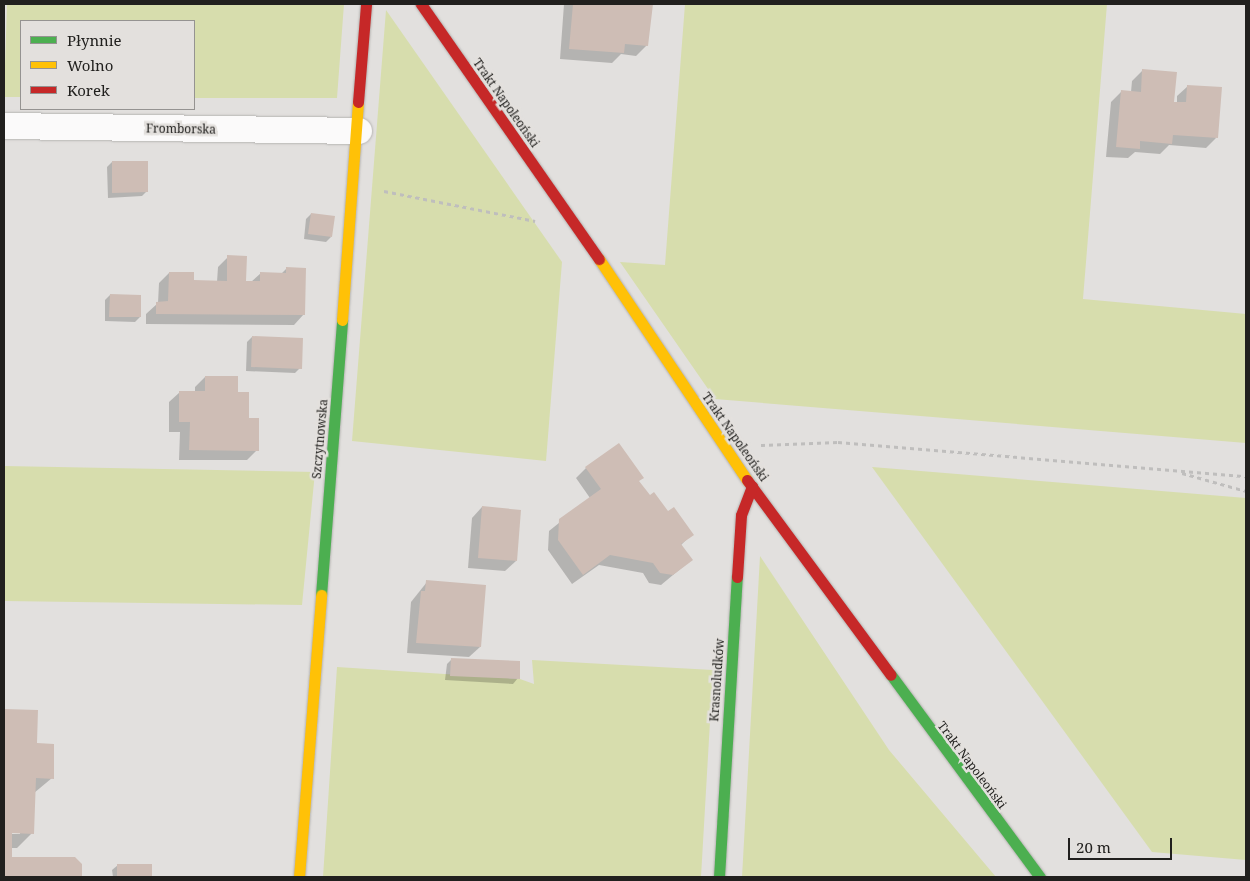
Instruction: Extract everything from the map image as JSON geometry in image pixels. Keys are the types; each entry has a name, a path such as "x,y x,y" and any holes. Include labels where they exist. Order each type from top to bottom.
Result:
{"street":[{"name":"Szczytnowska","path":"299,877 359,132 366,4"},
{"name":"Trakt Napoleoński","path":"421,4 579,230 723,447 1040,877"},
{"name":"Fromborska","path":"4,126 359,132"},
{"name":"Krasnoludków","path":"719,877 741,515 752,486"}],"path":[{"path":"354,184 579,230"},
{"path":"723,447 838,442 1246,476"},
{"path":"1174,471 1246,491"}],"green space":[{"path":"7,4 344,4 337,98 195,98 195,20 20,20 20,97 4,97"},
{"path":"685,4 1107,4 1083,299 1246,314 1246,443 715,399 620,262 665,265"},
{"path":"386,10 562,262 546,461 352,441"},
{"path":"4,466 315,472 302,605 4,601"},
{"path":"872,467 1246,498 1246,860 1152,852"},
{"path":"760,556 889,750 996,877 742,877"},
{"path":"532,660 713,670 701,877 323,877 337,667 520,679 534,684"}],"building":[{"path":"573,4 653,4 648,46 625,44 624,53 569,49"},
{"path":"1142,69 1177,72 1174,102 1186,102 1187,85 1222,87 1218,138 1173,135 1172,144 1140,141 1140,149 1116,147 1121,90 1141,92"},
{"path":"112,161 148,161 148,192 112,193"},
{"path":"311,213 335,216 332,237 308,234"},
{"path":"227,255 247,256 246,281 260,281 260,272 286,273 286,267 306,268 305,315 156,314 156,302 168,301 169,272 194,272 194,280 227,281"},
{"path":"110,294 141,295 141,317 109,317"},
{"path":"252,336 303,338 302,369 251,367"},
{"path":"205,376 238,376 238,392 249,392 249,418 259,418 259,451 189,450 190,422 179,422 179,391 205,391"},
{"path":"619,443 644,478 639,481 650,495 654,492 668,511 674,507 694,535 681,544 693,560 673,575 660,573 653,563 610,555 583,575 558,540 559,519 601,489 585,467"},
{"path":"482,506 521,510 517,561 478,558"},
{"path":"426,580 486,585 481,647 416,643 421,591 425,591"},
{"path":"451,658 520,661 520,679 450,676"},
{"path":"4,709 38,710 37,743 54,744 54,779 36,778 34,834 12,833 12,857 75,857 82,864 82,877 4,877"},
{"path":"117,864 152,864 152,877 117,877"}],"traffic: fast":[{"path":"321,595 342,320"},
{"path":"719,877 737,577"},
{"path":"891,675 1040,877"}],"traffic: slow":[{"path":"342,320 358,102"},
{"path":"599,259 747,480"},
{"path":"299,877 321,595"}],"traffic: jam":[{"path":"358,102 366,4"},
{"path":"421,4 599,259"},
{"path":"747,480 891,675"},
{"path":"737,577 741,515 752,486"}]}
